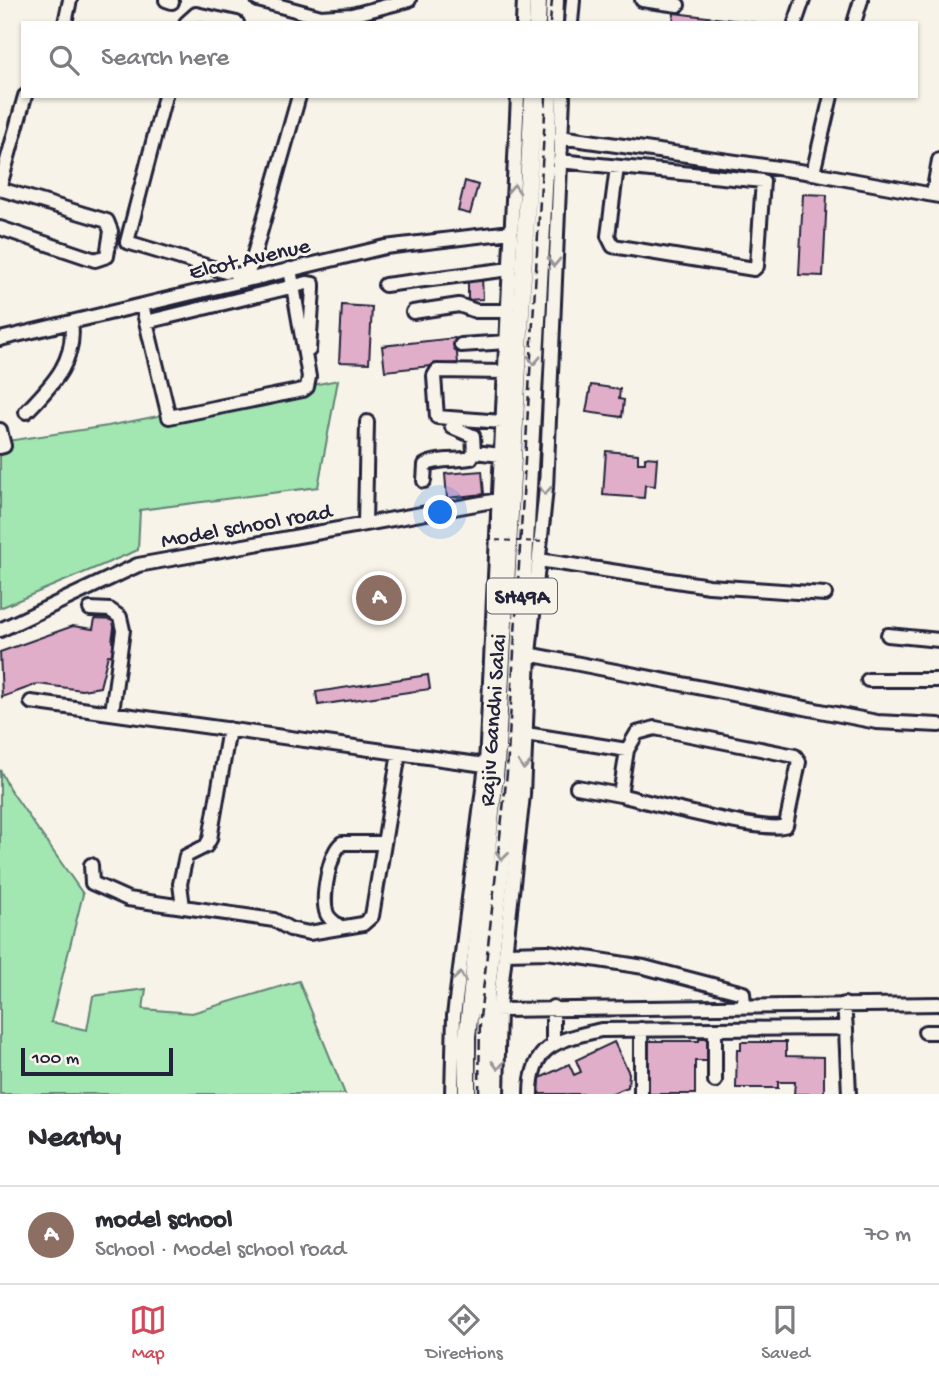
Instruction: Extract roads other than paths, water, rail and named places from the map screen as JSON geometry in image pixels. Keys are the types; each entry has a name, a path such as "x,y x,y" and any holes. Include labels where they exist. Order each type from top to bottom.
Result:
{"main road":[{"path":"537,21 538,0"},
{"path":"554,21 555,0"},
{"name":"Rajiv Gandhi Salai","path":"530,288 533,98"},
{"name":"Rajiv Gandhi Salai","path":"484,1094 477,1012 505,499 522,310 530,288 549,98"},
{"name":"Rajiv Gandhi Salai","path":"467,1094 513,768 524,653 530,447 522,310"}],"street":[{"path":"65,21 70,0"},
{"path":"258,0 321,17 352,15 409,0"},
{"path":"523,21 524,0"},
{"path":"570,21 573,0"},
{"path":"642,0 678,5"},
{"path":"796,21 803,0"},
{"path":"855,21 861,0"},
{"path":"188,21 196,14 228,21"},
{"path":"0,228 95,260 107,256 111,231 107,221 0,185 24,98"},
{"path":"164,98 127,242 226,272 245,274 251,265 298,98"},
{"path":"505,499 501,455 507,342 522,310 510,269 518,98"},
{"path":"452,1094 477,1012 505,953 526,734 524,653 539,560 548,447 563,98"},
{"path":"813,173 831,98"},
{"path":"560,137 813,173 933,195 939,160"},
{"path":"559,161 763,181"},
{"path":"617,167 608,236 613,246 754,269 758,261 763,166"},
{"name":"Elcot Avenue","path":"0,339 385,247 512,232"},
{"path":"142,304 169,417 303,390 308,385 307,368 290,269"},
{"path":"385,285 510,269"},
{"path":"222,285 226,272"},
{"path":"146,322 293,284 313,284 307,368"},
{"path":"413,312 459,305 476,311 522,310"},
{"path":"26,412 49,387 67,360 72,347 71,322"},
{"path":"461,345 507,342"},
{"path":"502,422 437,417 433,376 437,371 505,372"},
{"path":"365,524 367,422"},
{"path":"425,481 425,465 429,462 471,458 474,452 473,436 452,427"},
{"path":"0,430 4,446 0,447"},
{"path":"530,447 548,447"},
{"path":"474,452 501,455"},
{"name":"Model school road","path":"0,630 138,565 505,499"},
{"path":"539,560 709,586 825,594"},
{"path":"90,609 110,610 120,617 123,630 112,712"},
{"path":"888,635 939,640"},
{"path":"524,653 877,722 939,725"},
{"path":"868,680 939,680"},
{"path":"32,702 491,766"},
{"path":"577,787 735,821 782,828 787,822 799,762 795,756 655,728 637,733 627,750 620,796"},
{"path":"183,907 180,884 186,856 206,846 210,839 229,729"},
{"path":"526,734 627,750"},
{"path":"91,865 92,883 115,895 274,920 290,929 310,933 323,933 339,926 363,924 372,916 399,753"},
{"path":"339,926 327,914 325,905 332,853 342,844 384,844"},
{"path":"505,953 548,952 644,967 743,993 744,1005"},
{"path":"844,1004 849,1094"},
{"path":"477,1012 553,1007 939,1004"},
{"path":"553,1007 553,1045"},
{"path":"477,1012 497,1094"},
{"path":"641,1029 641,1093"},
{"path":"715,1029 715,1081"},
{"path":"531,1094 531,1074 536,1058 553,1045 601,1030 846,1030"},
{"path":"925,1032 939,1032"}],"railway":[{"path":"550,21 552,0"},
{"path":"479,1094 480,1018 507,773 546,98"}],"place":[{"name":"model school","path":"379,598"}]}
